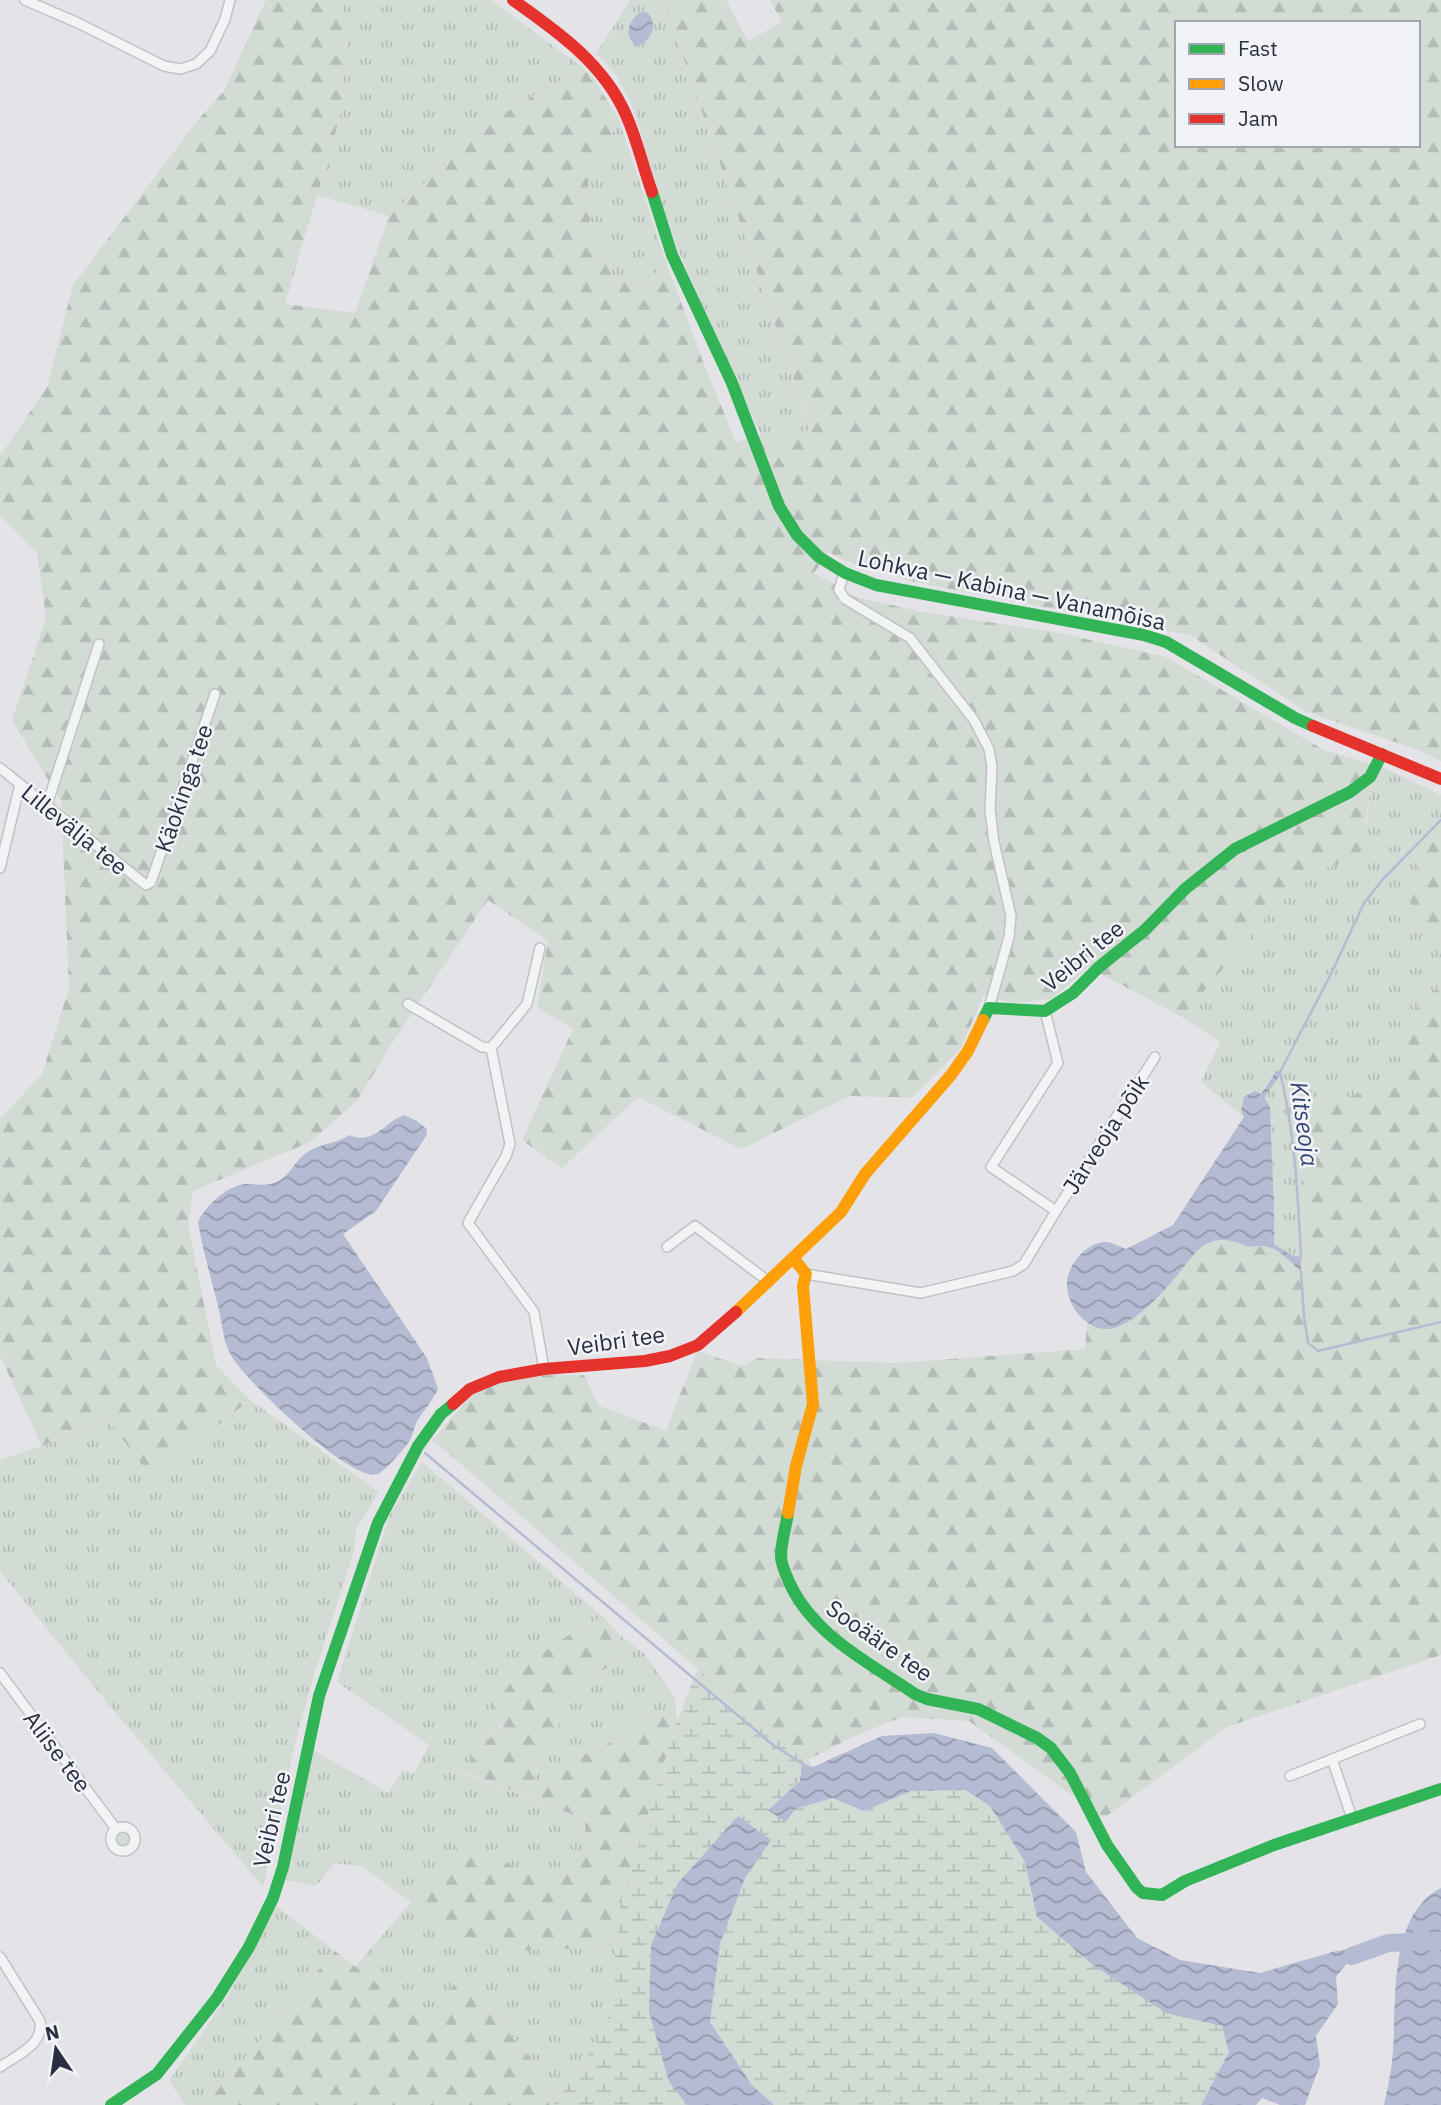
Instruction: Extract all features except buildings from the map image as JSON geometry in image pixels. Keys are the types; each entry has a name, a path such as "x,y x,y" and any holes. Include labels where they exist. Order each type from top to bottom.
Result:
{"street":[{"path":"25,0 157,63 180,69 196,64 210,51 225,19 230,0"},
{"name":"Lohkva — Kabina — Vanamõisa","path":"513,0 571,43 593,63 626,114 672,255 732,383 779,506 789,525 810,551 862,581 1144,635 1166,642 1295,718 1441,779"},
{"path":"844,573 839,590 845,599 910,638 974,720 989,749 992,767 990,810 994,842 1011,916 1009,937 989,1008"},
{"path":"47,805 99,645"},
{"name":"Käokinga tee","path":"151,882 215,694"},
{"name":"Veibri tee","path":"111,2105 157,2074 217,1998 249,1947 273,1898 292,1828 312,1721 378,1523 418,1446 441,1414 470,1389 499,1377 544,1369 618,1364 670,1356 698,1345 794,1259 841,1212 865,1174 951,1076 968,1051 989,1008 1045,1011 1073,993 1099,967 1145,930 1185,889 1236,849 1350,792 1370,776 1382,754"},
{"name":"Lillevälja tee","path":"0,768 146,886 151,882"},
{"path":"0,868 20,784"},
{"path":"491,1048 527,1004 540,948"},
{"path":"408,1004 482,1047 491,1048"},
{"path":"1045,1011 1058,1063 990,1167 1056,1211"},
{"path":"491,1048 510,1144 506,1156 468,1223 534,1312 544,1369"},
{"name":"Järveoja põik","path":"806,1274 921,1293 1013,1270 1024,1264 1155,1057"},
{"path":"667,1247 695,1226 769,1282"},
{"path":"794,1259 806,1274"},
{"name":"Sooääre tee","path":"806,1274 803,1286 813,1404 796,1466 781,1557 791,1590 811,1619 827,1634 915,1693 927,1699 978,1709 1037,1738 1051,1748 1070,1773 1107,1845 1143,1893 1162,1895 1185,1881 1275,1844 1441,1789"},
{"name":"Aliise tee","path":"0,1673 116,1829"},
{"path":"1290,1776 1420,1724"},
{"path":"1332,1759 1352,1818"},
{"path":"0,1957 40,2021 41,2027 38,2038 30,2047 0,2067"}],"green space":[{"path":"266,0 336,0 350,23 340,117 285,304 355,313 389,216 495,119 582,67 594,79 619,120 588,182 590,224 615,282 646,284 666,262 736,442 761,435 811,430 664,0 726,0 748,41 782,22 770,0 1441,0 1441,761 1418,750 1305,711 1190,635 914,582 841,559 829,552 814,573 856,597 923,612 1060,633 1166,657 1324,750 1385,768 1370,790 1362,851 1332,867 1306,870 1182,1017 1088,967 1052,999 1010,1003 984,994 961,1048 912,1098 850,1096 741,1149 638,1097 562,1168 522,1140 573,1029 537,1007 548,941 488,900 357,1101 310,1142 193,1191 188,1224 216,1365 250,1400 151,1477 106,1417 42,1446 0,1356 0,1119 42,1074 69,988 61,801 12,720 46,617 37,553 0,516 0,456 47,387 73,285 198,120 224,91"},
{"path":"336,0 491,0 582,67 495,119 389,216 317,195 340,117 350,23"},
{"path":"630,0 664,0 811,431 761,435 668,224 641,133 624,89 596,54"},
{"path":"619,120 666,262 646,284 615,282 590,224 588,182"},
{"path":"1385,768 1441,795 1441,833 1423,850 1412,894 1412,925 1441,943 1441,984 1418,1006 1407,1034 1407,1080 1298,1113 1306,1275 1301,1272 1301,1257 1291,1255 1274,1244 1270,1107 1264,1097 1277,1070 1244,1117 1201,1082 1220,1042 1182,1017 1306,869 1332,867 1367,823 1370,790"},
{"path":"1441,833 1441,943 1412,925 1412,894 1423,850"},
{"path":"1441,984 1441,1655 1227,1727 1104,1818 969,1721 902,1717 850,1738 808,1760 698,1669 433,1440 464,1404 481,1390 508,1379 539,1376 584,1375 598,1405 666,1431 697,1351 742,1366 758,1358 897,1363 1085,1349 1087,1323 1099,1327 1174,1279 1191,1255 1207,1243 1221,1240 1236,1240 1250,1247 1270,1247 1281,1252 1306,1274 1298,1112 1407,1080 1407,1034 1418,1006"},
{"path":"250,1400 379,1492 356,1530 354,1551 296,1739 263,1887 0,1571 0,1460 42,1446 106,1417 151,1476"},
{"path":"422,1462 603,1617 582,1627 461,1772 585,1819 586,1843 556,1887 587,1948 617,1939 607,2028 554,2105 550,2105 535,2064 461,1975 426,2022 355,1967 411,1902 361,1866 334,1863 314,1886 286,1880 312,1749 388,1793 403,1770 414,1773 429,1745 337,1682 389,1517"},
{"path":"603,1617 621,1636 608,1667 559,1697 563,1713 554,1739 531,1781 551,1787 571,1761 609,1743 647,1712 677,1721 621,1901 617,1939 587,1948 510,1951 464,1940 421,1898 461,1841 556,1887 586,1843 585,1819 461,1771 503,1723 492,1706 504,1691 541,1654 570,1634"},
{"path":"621,1636 645,1654 675,1697 677,1721 647,1712 609,1743 571,1761 551,1787 531,1781 554,1739 559,1697 608,1667"},
{"path":"698,1669 808,1760 813,1768 768,1810 795,1809 832,1798 864,1811 911,1791 965,1790 990,1806 1025,1862 1037,1917 1093,1965 1166,2012 1222,2025 1229,2052 1201,2105 774,2105 752,2085 710,2022 720,1944 745,1878 770,1840 738,1816 669,2082 687,2105 554,2105 607,2028 621,1901 677,1721"},
{"path":"119,1831 127,1831 132,1840 130,1847 119,1849 114,1844 114,1836"},
{"path":"276,1906 335,1951 205,2105 185,2105 169,2081 228,1996"},
{"path":"335,1951 426,2021 461,1975 535,2064 550,2105 205,2105"}],"water":[{"path":"647,12 653,22 652,32 647,40 637,46 630,38 630,25 639,13"},
{"path":"1277,1070 1281,1074 1264,1097 1270,1107 1274,1244 1291,1255 1301,1257 1301,1272 1273,1249 1265,1246 1249,1247 1221,1240 1204,1246 1197,1252 1148,1307 1125,1323 1108,1329 1099,1328 1083,1319 1071,1303 1067,1285 1070,1270 1079,1256 1099,1243 1108,1242 1126,1249 1173,1225 1244,1117 1241,1110 1244,1097 1255,1091 1261,1094"},
{"path":"404,1115 427,1129 426,1136 376,1211 343,1234 427,1358 438,1389 401,1452 378,1474 365,1473 324,1448 301,1428 257,1387 232,1357 225,1340 198,1222 212,1203 225,1192 240,1185 264,1185 279,1181 310,1150 349,1135 358,1138 373,1135"},
{"path":"934,1733 992,1748 1076,1832 1086,1872 1137,1938 1180,1960 1260,1973 1336,1951 1373,1947 1348,1962 1336,1977 1338,2004 1316,2036 1320,2065 1305,2105 1280,2105 1262,2098 1256,2105 1201,2105 1229,2052 1222,2026 1166,2013 1093,1965 1037,1917 1025,1862 990,1806 965,1790 911,1791 864,1811 832,1798 795,1809 786,1822 768,1810 800,1781 802,1763 813,1767 882,1736"},
{"path":"738,1816 771,1840 745,1878 720,1944 710,2022 752,2085 774,2105 687,2105 669,2082 649,2012 651,1945 678,1883"},
{"path":"1441,1888 1441,2105 1384,2105 1392,2062 1395,1992 1402,1942 1423,1901"}],"waterway":[{"name":"Kitseoja","path":"1301,1258 1292,1141 1280,1072 1364,903 1383,879 1441,820"},
{"name":"Kitseoja","path":"1301,1272 1308,1343 1318,1351 1441,1322"},
{"path":"425,1453 773,1745 803,1764"},
{"path":"1352,1956 1388,1943 1441,1941"}],"traffic: fast":[{"path":"652,192 672,255 732,383 779,506 797,535 819,557 845,573 876,585 1144,635 1166,642 1313,726"},
{"path":"983,1020 989,1008 1045,1011 1073,993 1099,967 1145,930 1185,889 1235,849 1350,792 1370,777 1382,754"},
{"path":"111,2105 157,2074 217,1998 249,1947 273,1898 283,1867 319,1696 378,1523 418,1446 441,1414 453,1404"},
{"path":"788,1513 782,1545 782,1564 791,1586 815,1620 846,1648 915,1694 978,1709 1037,1738 1051,1748 1070,1773 1107,1845 1143,1893 1162,1895 1185,1881 1274,1845 1441,1789"}],"traffic: slow":[{"path":"736,1312 841,1212 865,1174 951,1075 968,1051 983,1020"},
{"path":"788,1513 796,1466 813,1404 803,1286 806,1274 794,1259"}],"traffic: jam":[{"path":"513,0 578,50 605,80 630,124 652,192"},
{"path":"1313,726 1441,779"},
{"path":"453,1404 470,1389 499,1377 544,1369 645,1361 670,1356 698,1345 736,1312"}]}
